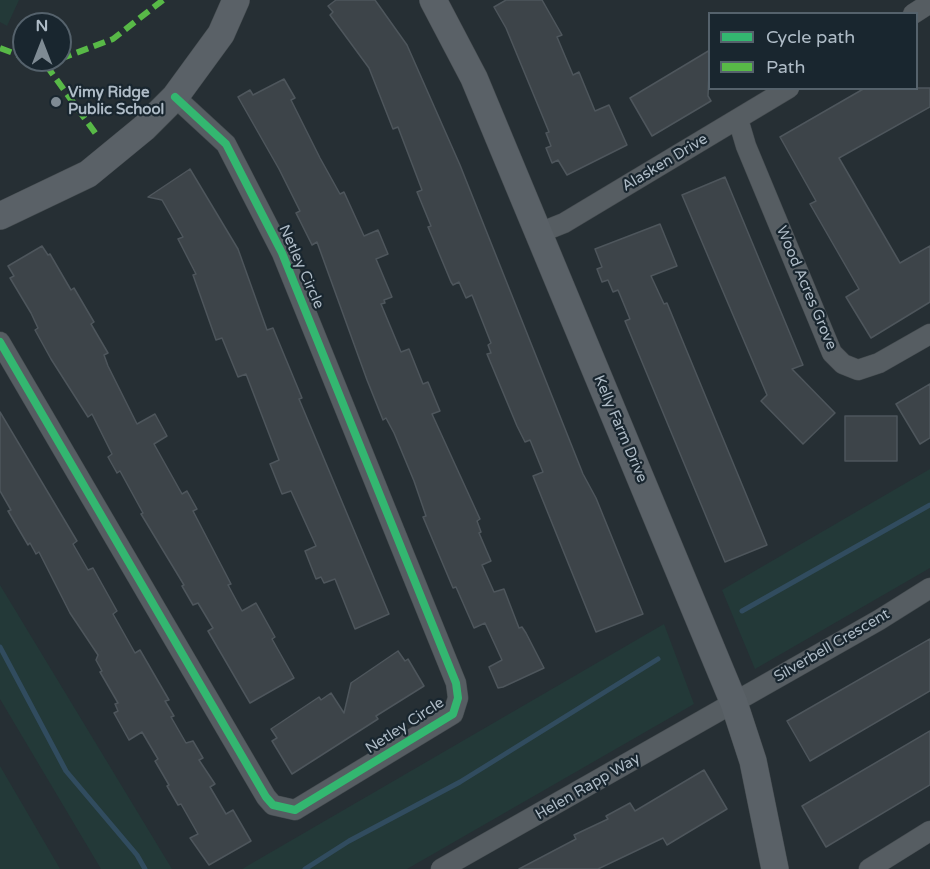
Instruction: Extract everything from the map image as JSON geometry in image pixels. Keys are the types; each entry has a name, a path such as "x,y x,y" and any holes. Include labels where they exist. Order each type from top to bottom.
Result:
{"street":[{"path":"0,216 88,174 144,128 175,97 221,34 236,0"},
{"name":"Kelly Farm Drive","path":"434,0 474,78 734,703 753,761 775,869"},
{"path":"916,12 930,3"},
{"name":"Alasken Drive","path":"539,233 564,223 786,90"},
{"name":"Netley Circle","path":"0,342 266,797 273,805 295,810 453,714 458,698 456,683 282,253 226,144 175,97"},
{"name":"Wood Acres Grove","path":"738,119 746,146 832,353 843,364 858,370 879,363 930,333"},
{"name":"Silverbell Crescent","path":"734,703 930,588"},
{"name":"Helen Rapp Way","path":"441,869 734,703"},
{"path":"869,869 930,831"}],"green space":[{"path":"0,0 19,0 7,26 0,22"},
{"path":"930,469 930,568 755,669 722,590"},
{"path":"0,585 172,869 101,869 0,699"},
{"path":"664,624 694,704 407,869 242,869"},
{"path":"0,766 59,867 60,869 0,869"}],"building":[{"path":"336,0 375,0 407,45 460,165 583,474 596,498 643,614 596,632 533,476 543,472 530,440 525,442 517,426 487,354 491,353 488,345 491,343 472,295 466,298 459,282 453,285 451,282 428,227 431,226 417,192 422,190 398,127 393,129 369,68 330,15 333,12 328,6"},
{"path":"506,0 542,0 562,35 557,37 573,75 579,72 595,111 609,105 627,145 567,175 558,160 552,163 546,148 551,146 546,133 549,132 506,28 494,7"},
{"path":"708,51 708,96 711,101 652,136 630,98"},
{"path":"284,79 295,98 291,100 320,158 340,194 344,192 364,236 378,230 388,254 376,259 392,297 381,304 401,352 409,349 423,384 428,382 440,411 432,414 480,519 477,521 481,532 479,533 491,561 482,565 494,592 504,589 519,628 522,627 526,633 544,668 503,687 498,688 489,667 502,660 485,623 474,628 456,587 453,588 423,517 426,516 414,481 394,433 386,418 383,420 367,380 317,242 312,245 296,213 300,211 279,169 238,97 250,90 253,95"},
{"path":"930,88 930,107 839,158 900,263 930,246 930,302 871,338 846,297 859,289 810,204 816,201 780,137 862,90"},
{"path":"190,169 238,249 267,330 273,328 302,398 299,399 389,614 355,629 335,579 324,583 321,577 316,579 305,551 316,546 291,491 282,494 270,464 279,460 246,374 238,377 222,338 216,340 193,275 196,274 178,239 183,237 162,200 148,197"},
{"path":"725,177 803,365 792,369 835,413 803,444 761,401 767,395 682,195"},
{"path":"660,224 677,266 651,276 664,304 667,303 767,545 725,562 625,321 630,319 618,290 613,292 608,280 602,282 597,269 602,267 595,249"},
{"path":"42,246 48,255 50,254 71,290 74,288 94,322 91,324 108,353 104,355 108,366 137,424 155,414 167,436 154,444 182,494 187,491 197,509 193,511 231,584 228,585 242,611 256,603 275,637 272,639 294,678 250,703 208,631 213,628 198,603 193,605 182,586 184,585 141,514 143,513 120,471 117,473 108,457 112,454 92,414 88,417 51,359 35,330 38,328 31,313 10,278 14,276 8,266"},
{"path":"930,384 930,438 920,444 896,404"},
{"path":"0,412 77,541 73,544 88,570 93,568 117,611 113,614 135,653 140,650 169,700 165,701 174,716 171,717 186,743 193,741 203,758 199,760 215,784 210,787 226,814 233,810 251,841 209,865 190,838 198,834 181,804 178,805 167,786 169,785 155,761 158,759 142,732 129,740 114,713 118,711 115,704 118,703 100,672 102,671 96,660 98,655 70,613 39,552 36,554 30,543 28,545 8,511 11,510 0,491"},
{"path":"845,416 897,416 897,461 845,461"},
{"path":"930,639 930,691 810,761 787,721"},
{"path":"398,651 405,661 408,659 424,686 376,716 378,719 292,774 272,741 277,738 271,729 319,697 321,700 331,693 344,713 351,683"},
{"path":"930,731 930,785 826,847 802,806"},
{"path":"704,770 727,809 667,845 663,838 598,869 519,869 576,839 574,835 608,819 606,816 630,803 635,811"}],"waterway":[{"path":"742,611 930,505"},
{"path":"0,647 66,771 137,855 145,869"},
{"path":"305,869 349,841 460,782 658,659"}],"marked path":[{"path":"72,54 113,39 163,0"},
{"path":"0,48 12,52"},
{"path":"51,72 96,134"}],"cycle path":[{"path":"0,342 266,797 273,805 295,810 453,714 458,698 456,683 282,253 226,144 175,97"}],"place":[{"name":"Vimy Ridge Public School","path":"56,102"}]}
